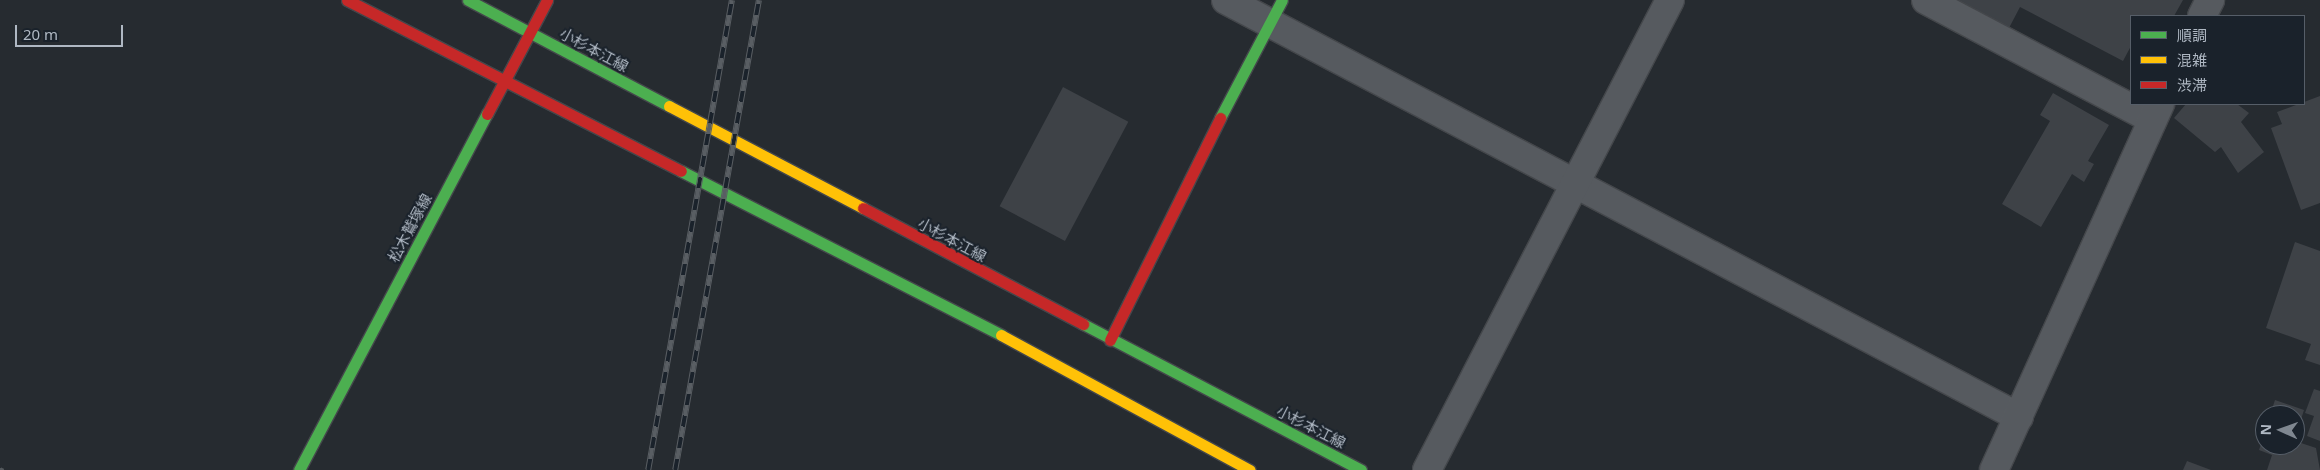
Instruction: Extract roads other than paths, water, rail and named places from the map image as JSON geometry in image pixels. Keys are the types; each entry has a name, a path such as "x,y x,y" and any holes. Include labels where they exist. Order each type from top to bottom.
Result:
{"main road":[{"path":"348,0 504,82 1082,377 1250,470"},
{"name":"小杉本江線","path":"468,0 1110,340 1361,470"},
{"name":"松木鷲塚線","path":"299,470 546,0"},
{"path":"1110,340 1192,169 1276,11"}],"street":[{"path":"1226,0 1276,11 1573,184 2019,417"},
{"path":"1427,470 1573,184 1670,0"},
{"path":"1926,0 2130,99"},
{"path":"2202,15 2210,0"},
{"path":"1994,470 2156,112 2142,105"}],"railway":[{"path":"648,470 732,0"},
{"path":"675,470 759,0"}]}
